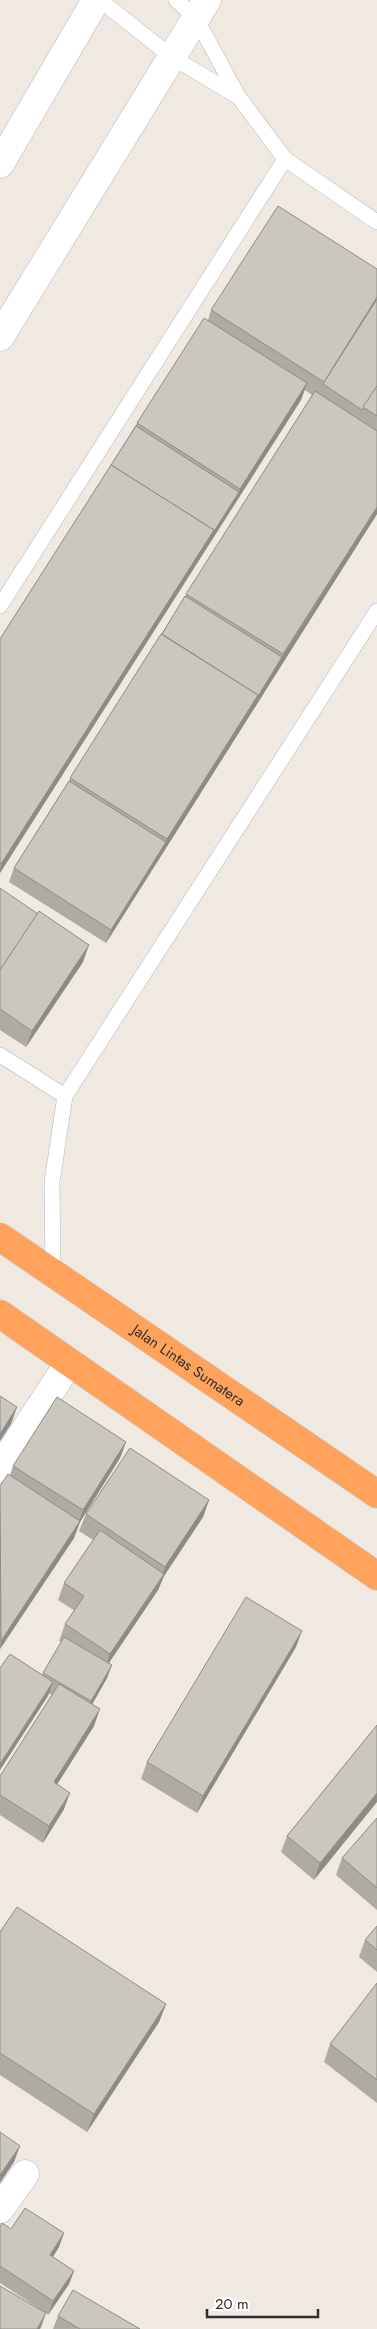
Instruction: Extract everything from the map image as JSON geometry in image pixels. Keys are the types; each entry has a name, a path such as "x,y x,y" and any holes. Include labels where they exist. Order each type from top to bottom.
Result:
{"highway":[{"name":"Jalan Lintas Sumatera","path":"0,1237 153,1339 377,1494"},
{"path":"0,1314 377,1576"}],"street":[{"path":"0,164 96,0"},
{"path":"0,337 202,9"},
{"path":"0,1468 69,1363"},
{"path":"0,2209 25,2174"}],"lane":[{"path":"100,0 172,57 238,96"},
{"path":"176,0 202,9 238,96 285,159 377,222"},
{"path":"0,606 285,159"},
{"path":"53,1274 52,1182 65,1096 377,611"},
{"path":"0,1054 65,1096"}],"building":[{"path":"278,206 377,269 377,297 324,382 211,310"},
{"path":"377,299 377,386 362,410 323,384"},
{"path":"204,318 307,383 240,489 137,423"},
{"path":"377,386 377,416 363,407"},
{"path":"315,391 377,431 377,507 283,654 186,594"},
{"path":"136,426 239,492 213,533 214,530 111,465"},
{"path":"111,465 214,530 1,864 0,639"},
{"path":"185,596 282,657 257,698 258,695 162,634"},
{"path":"161,634 258,695 167,839 70,778"},
{"path":"69,781 166,842 111,930 14,868"},
{"path":"0,888 38,914 0,970"},
{"path":"39,911 89,945 32,1031 0,1009 0,970"},
{"path":"0,1396 17,1407 0,1434"},
{"path":"57,1397 126,1442 83,1510 13,1466"},
{"path":"130,1448 209,1500 165,1567 86,1514"},
{"path":"8,1474 80,1521 1,1641 0,1486"},
{"path":"100,1530 164,1574 110,1654 65,1624 84,1596 64,1583"},
{"path":"246,1597 302,1631 203,1796 147,1762"},
{"path":"64,1637 112,1665 91,1701 43,1673"},
{"path":"10,1654 53,1682 0,1764 0,1668"},
{"path":"59,1684 100,1709 54,1782 70,1793 49,1826 0,1795 0,1776"},
{"path":"377,1725 377,1793 320,1863 287,1836"},
{"path":"377,1818 377,1888 342,1858"},
{"path":"17,1907 166,2004 94,2114 0,2053 0,1932"},
{"path":"377,1926 377,1950 365,1940"},
{"path":"377,1983 377,2080 330,2044"},
{"path":"0,2132 20,2146 0,2175"},
{"path":"25,2208 64,2233 50,2255 74,2271 53,2301 0,2266 0,2227 2,2223 11,2229"},
{"path":"0,2286 46,2313 37,2329 0,2329"},
{"path":"73,2290 140,2329 80,2329 58,2316"}]}
